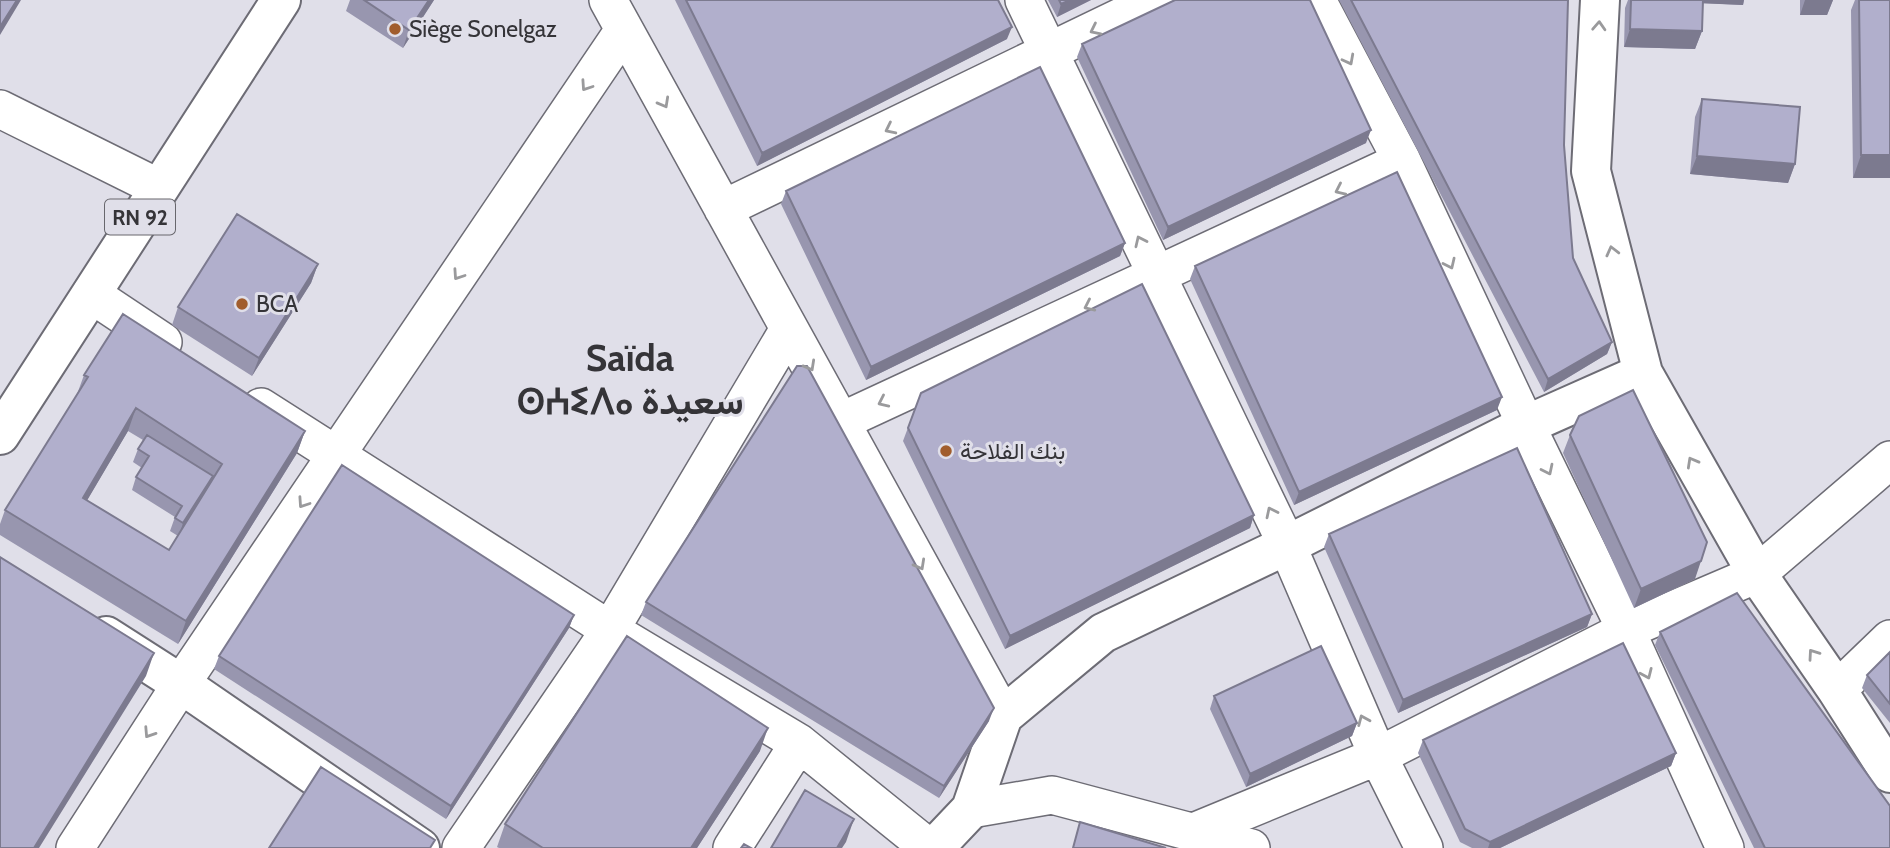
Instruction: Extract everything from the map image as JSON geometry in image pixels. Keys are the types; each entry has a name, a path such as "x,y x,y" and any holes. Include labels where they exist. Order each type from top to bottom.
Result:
{"street":[{"name":"RN 92","path":"0,435 281,0"},
{"path":"1024,0 1287,545 1378,756 1424,848"},
{"path":"723,209 1156,0"},
{"path":"1317,0 1402,162 1626,630 1725,848"},
{"path":"1600,0 1591,171 1643,373 1756,574 1837,690 1890,773"},
{"path":"75,848 181,684 335,457 616,15 1003,716"},
{"path":"0,109 159,188"},
{"path":"841,422 1402,162"},
{"path":"91,295 195,364"},
{"path":"461,848 610,630 789,330"},
{"path":"230,387 335,457 610,630 799,743 931,848 971,809 1003,716 1104,633 1526,425 1643,373"},
{"path":"1191,833 1378,756 1626,630 1756,574 1890,460"},
{"path":"79,619 181,684 420,848"},
{"path":"1837,690 1890,639"},
{"path":"732,848 799,743"},
{"path":"971,809 1052,795 1251,848"}],"building":[{"path":"0,0 17,0 0,27"},
{"path":"364,0 429,0 409,30"},
{"path":"686,0 998,0 1012,27 762,153"},
{"path":"1175,0 1310,0 1371,130 1168,227 1082,44"},
{"path":"1351,0 1568,0 1564,145 1573,258 1612,342 1548,379"},
{"path":"1631,0 1703,0 1702,31 1630,29"},
{"path":"1859,0 1890,0 1890,155 1861,155"},
{"path":"1040,67 1125,243 871,367 786,191"},
{"path":"1702,99 1800,107 1795,164 1697,156"},
{"path":"1397,172 1502,397 1299,492 1195,266"},
{"name":"BCA","path":"237,214 318,264 259,358 178,307"},
{"path":"1142,284 1254,515 1010,636 908,428 921,393"},
{"path":"123,314 305,431 186,621 5,510 88,377 84,375","holes":["136,408 222,464 169,550 83,498"]},
{"path":"797,366 807,366 994,708 944,786 646,602"},
{"path":"1633,390 1707,542 1701,561 1641,589 1570,435 1579,416"},
{"path":"147,435 213,476 183,523 175,518 182,506 136,477 149,456 138,449"},
{"path":"1517,448 1592,614 1403,700 1329,534"},
{"path":"342,465 574,615 451,806 219,656"},
{"path":"0,557 154,653 34,848 0,848"},
{"path":"1737,593 1890,806 1890,848 1765,848 1660,632"},
{"path":"627,636 768,728 691,848 543,848 505,824"},
{"path":"1623,643 1676,753 1490,842 1465,829 1423,740"},
{"path":"1321,646 1357,723 1250,774 1214,696"},
{"path":"1890,652 1890,704 1867,675"},
{"path":"321,767 435,840 430,848 269,848"},
{"path":"805,790 854,819 837,848 771,848"},
{"path":"1080,822 1166,848 1073,848"}],"place":[{"name":"Siège Sonelgaz","path":"395,29"},
{"name":"BCA","path":"242,304"},
{"name":"بنك الفلاحة","path":"946,451"}],"district":[{"name":"Saïda ⵙⵄⵉⴷⴰ سعيدة","path":"630,378"}]}
